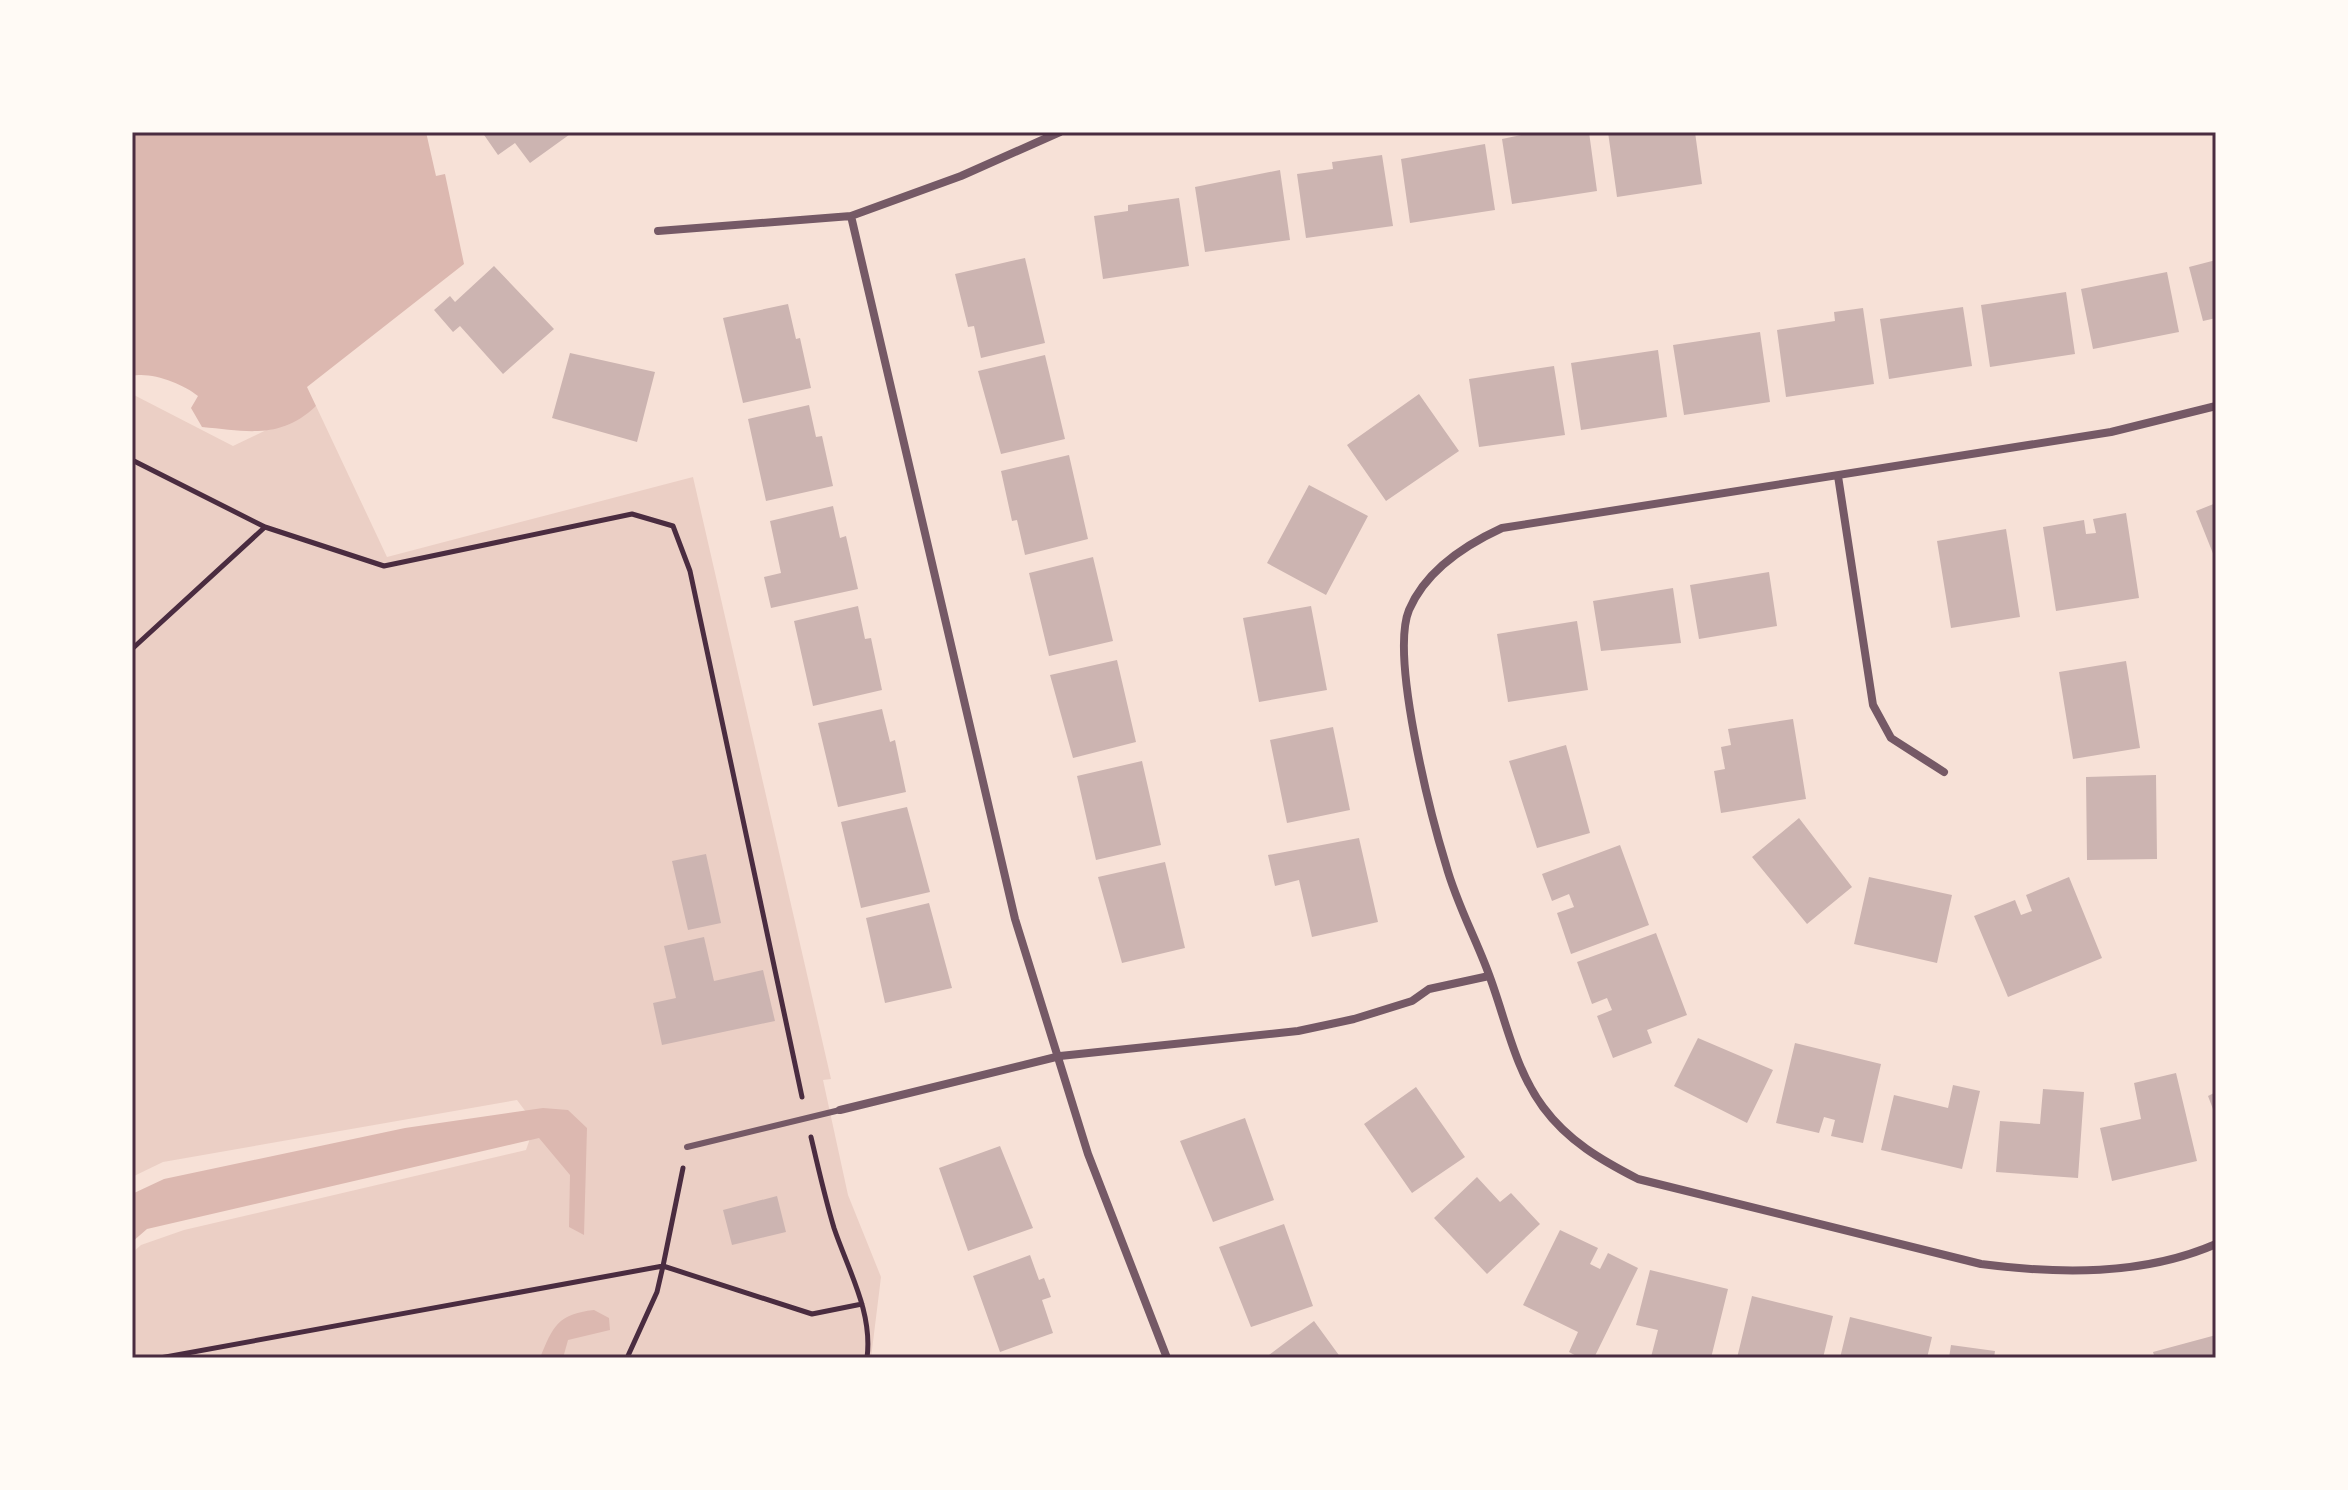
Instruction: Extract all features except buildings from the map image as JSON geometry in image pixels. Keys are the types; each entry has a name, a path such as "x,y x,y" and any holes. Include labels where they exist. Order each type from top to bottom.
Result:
{"street":[{"path":"658,231 851,216 961,176 1060,132"},
{"path":"851,216 1015,919 1088,1154 1167,1358"},
{"path":"2216,406 2111,432 1502,528 1467,544 1428,579 1409,609 1404,630 1406,692 1446,867 1489,976 1504,1027 1542,1106 1587,1153 1638,1179 1981,1264 2036,1271 2144,1266 2216,1244"},
{"path":"1838,476 1876,713 1898,744 1944,772"},
{"path":"840,1110 1060,1056 1298,1031 1354,1019 1412,1001 1429,989 1489,976"}],"lane":[{"path":"687,1147 840,1110"}],"path":[{"path":"132,460 265,527 384,566 632,514 673,526 690,571 806,1118 834,1226 862,1304 869,1340 867,1358"},
{"path":"132,649 265,527"},
{"path":"627,1358 657,1292 687,1147"},
{"path":"160,1358 663,1266 812,1314 862,1304"}],"shaded area":[{"path":"132,132 426,132 436,176 445,174 464,264 307,387 316,406 303,417 276,429 262,431 202,427 191,408 198,396 192,391 157,377 132,376"},
{"path":"132,394 233,446 316,406 387,557 693,477 831,1079 823,1080 848,1195 881,1277 871,1358 132,1358 132,1253 141,1245 184,1230 526,1150 535,1124 517,1100 163,1162 132,1177"},
{"path":"543,1108 568,1110 587,1128 584,1235 569,1227 570,1175 539,1138 147,1229 132,1242 132,1194 164,1179 405,1128"},
{"path":"594,1310 609,1318 610,1330 568,1340 563,1358 540,1358 558,1324 572,1315"}]}
